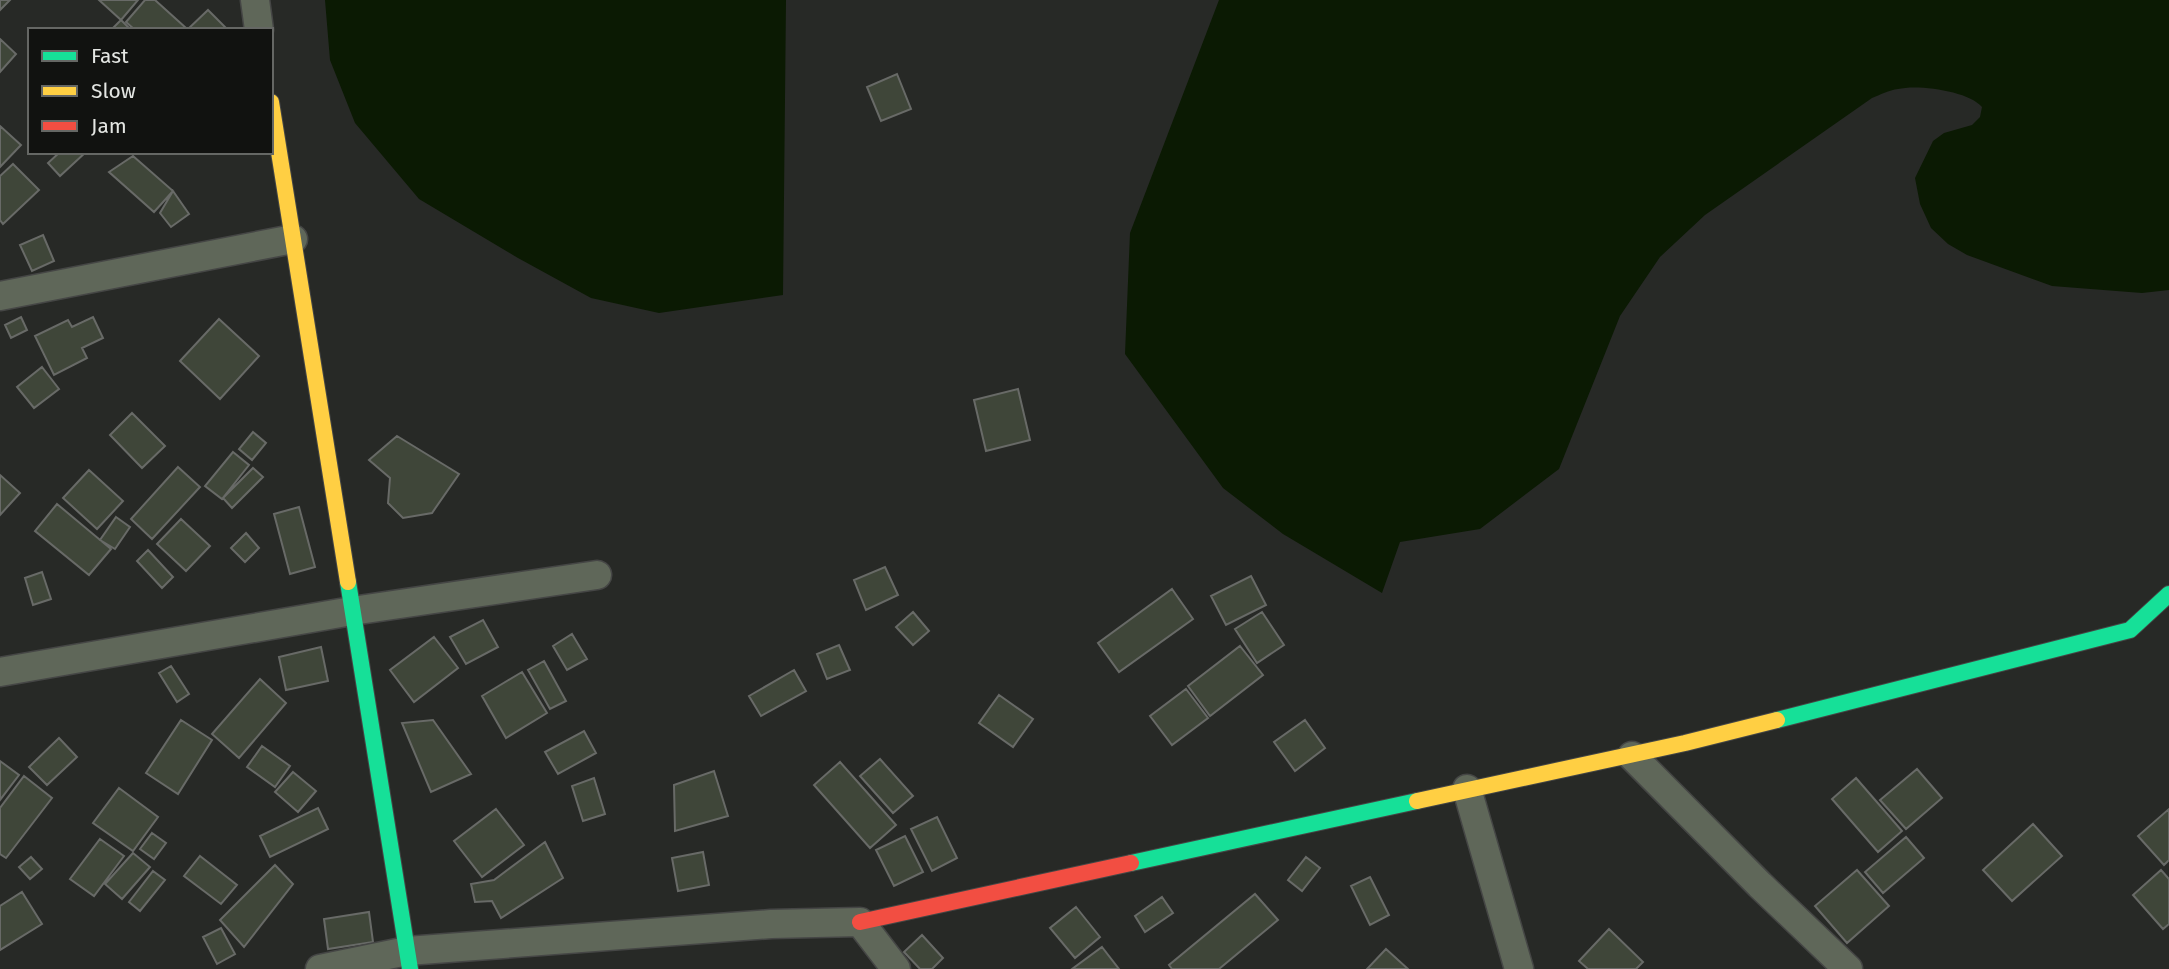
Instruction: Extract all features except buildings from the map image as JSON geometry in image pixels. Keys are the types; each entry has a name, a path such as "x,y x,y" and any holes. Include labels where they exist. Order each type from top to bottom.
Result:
{"street":[{"path":"255,0 260,28"},
{"path":"273,114 409,960"},
{"path":"0,296 293,239"},
{"path":"0,672 352,611 597,575"},
{"path":"320,969 771,924 860,922 1632,755 2130,629 2169,594"},
{"path":"1632,755 1751,876 1848,969"},
{"path":"1468,789 1519,969"},
{"path":"860,922 896,969"}],"shaded area":[{"path":"325,0 786,0 783,295 659,313 591,298 419,199 355,123 330,60"},
{"path":"1219,0 2169,0 2169,290 2142,293 2052,286 1967,255 1948,244 1931,228 1920,204 1915,178 1933,141 1944,133 1972,125 1980,117 1982,107 1966,97 1930,88 1895,90 1872,98 1705,215 1660,257 1620,316 1559,469 1480,529 1400,542 1382,593 1283,534 1223,488 1125,354 1130,233"}],"traffic: fast":[{"path":"348,582 410,969"},
{"path":"1777,720 2130,630 2169,594"},
{"path":"1131,863 1417,801"}],"traffic: slow":[{"path":"273,114 348,582"},
{"path":"1417,801 1685,743 1777,720"}],"traffic: jam":[{"path":"860,922 1131,863"}]}
